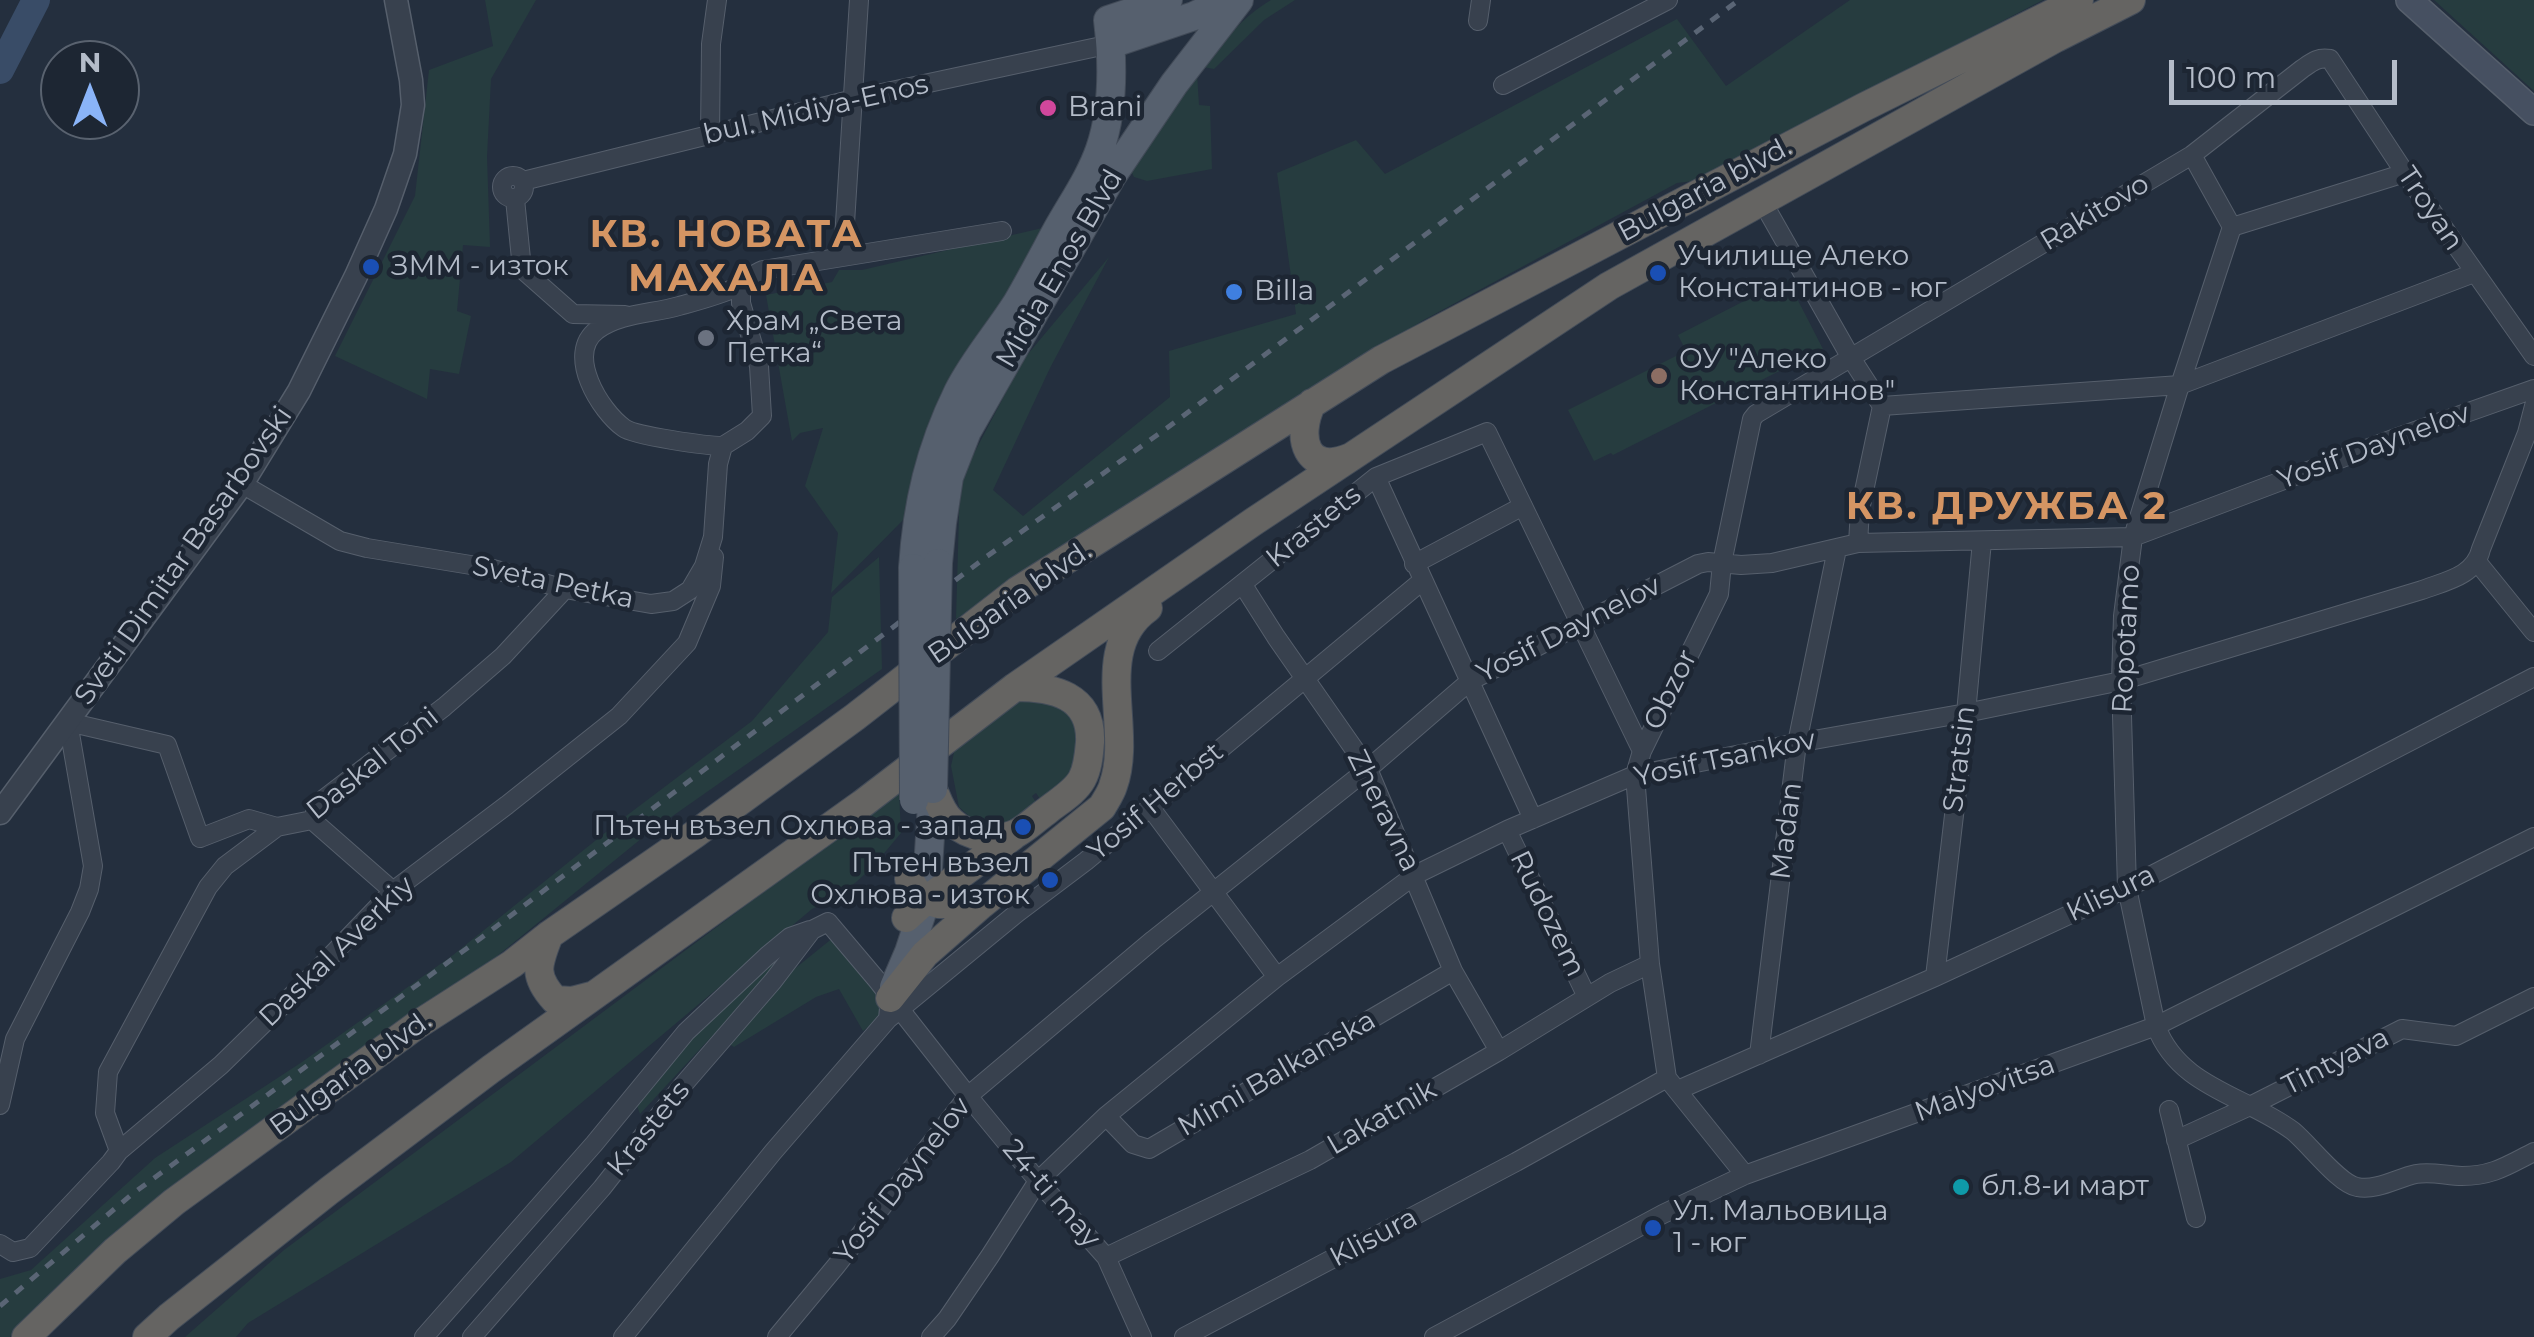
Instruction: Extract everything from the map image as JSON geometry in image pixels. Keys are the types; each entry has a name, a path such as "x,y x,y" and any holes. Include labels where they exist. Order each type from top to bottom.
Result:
{"highway":[{"name":"Bulgaria blvd.","path":"26,1337 115,1251 174,1202 417,1025 512,964 695,834 1017,591 1380,360 1864,107 2079,0"},
{"name":"Bulgaria blvd.","path":"148,1337 330,1190 528,1043 862,804 1016,687 1253,522 1609,286 2131,0"},
{"path":"1312,403 1302,432 1310,453 1318,461 1328,463 1351,457"},
{"path":"1266,432 1292,442 1303,456 1304,489"},
{"path":"892,1008 924,954 1102,807 1114,784 1119,748 1117,672 1122,638 1132,618 1210,561 1253,522"},
{"path":"924,795 952,822 982,838 1000,838 1016,834 1082,780 1089,756 1090,731 1084,710 1063,694 1044,687 1016,687"},
{"path":"914,899 1030,823"},
{"path":"914,899 939,904 982,904"},
{"path":"550,935 539,962 543,987 556,1000 597,995"},
{"path":"512,964 528,974 536,986 536,1022 528,1043"}],"main road":[{"path":"1108,21 1168,0"},
{"path":"1108,21 1194,16 1228,0"},
{"name":"Midia Enos Blvd","path":"926,566 942,522 949,477 967,431 1112,176 1174,84 1240,0"},
{"path":"2409,0 2534,112"},
{"name":"Midia Enos Blvd","path":"926,566 916,523 935,444 967,376 1017,302 1083,186 1100,148 1110,101 1108,21"},
{"path":"892,1008 909,952 924,795 926,566"}],"street":[{"name":"Sveti Dimitar Basarbovski","path":"0,813 242,484 299,391 356,276 405,154 412,106 396,0"},
{"path":"710,134 711,44 717,0"},
{"path":"843,256 859,0"},
{"path":"1478,21 1481,0"},
{"path":"1503,85 1668,0"},
{"name":"bul. Midiya-Enos","path":"630,315 573,314 522,269 519,190 710,134 854,100 1108,21"},
{"name":"Rakitovo","path":"1851,358 2192,155 2315,60 2330,59"},
{"name":"Troyan","path":"2330,59 2534,356"},
{"path":"2192,155 2232,227 2405,173"},
{"path":"1762,201 1882,406 1860,510 1858,542"},
{"name":"Ropotamo","path":"2156,1026 2127,888 2121,681 2124,616 2133,537 2232,227"},
{"path":"740,286 759,366 762,416 723,446 626,430 600,402 583,364 588,339 599,329 630,315 677,307 740,286 750,275 762,270 1002,231"},
{"path":"1882,406 2180,386 2474,273"},
{"name":"Obzor","path":"1745,1175 1673,1084 1650,964 1635,776 1642,751 1718,594 1752,419 1851,358"},
{"name":"Yosif Daynelov","path":"777,1337 968,1096 1470,681 1698,564 1757,564 1858,542 2133,537 2534,388"},
{"path":"2534,406 2478,562 2534,632"},
{"name":"Krastets","path":"1158,651 1376,477 1487,432 1523,506"},
{"name":"Sveta Petka","path":"242,484 340,541 489,568 566,589 651,604 672,601 690,590 704,566 713,537 718,464 723,446"},
{"name":"Rudozem","path":"1376,477 1533,819"},
{"path":"1523,506 1642,751"},
{"name":"Yosif Herbst","path":"624,1337 892,1008 1086,862 1306,678 1418,573 1523,506"},
{"name":"Daskal Averkiy","path":"0,1244 13,1252 30,1248 119,1151 221,1065 393,891 619,716 686,643 711,586 715,564 713,537"},
{"name":"Stratsin","path":"1934,977 1982,541"},
{"name":"Madan","path":"1759,1056 1798,742 1838,549"},
{"name":"Yosif Tsankov","path":"931,1337 947,1319 1038,1181 1106,1116 1277,976 1415,876 1507,830 1635,776 2121,681 2422,590 2465,573 2478,562"},
{"name":"Zheravna","path":"1243,584 1368,769 1454,970 1499,1051"},
{"name":"Daskal Toni","path":"119,1151 105,1114 108,1072 208,887 225,866 276,827 312,820 320,802 488,669 566,589"},
{"name":"Klisura","path":"1184,1337 1673,1084 1759,1056 2127,888 2534,677"},
{"path":"0,1105 4,1062 80,912 92,878 68,722 168,745 200,838 249,819 276,827"},
{"path":"1150,806 1277,976"},
{"path":"312,820 393,891"},
{"name":"Rudozem","path":"1507,830 1588,996"},
{"name":"Malyovitsa","path":"1434,1337 1662,1214 1745,1175 2156,1026 2534,837"},
{"path":"424,1337 594,1144 686,1032 790,937 820,926"},
{"name":"Krastets","path":"472,1337 820,926"},
{"name":"24-ti may","path":"820,926 1106,1257 1142,1337"},
{"name":"Lakatnik","path":"1106,1257 1310,1160 1588,996 1650,964"},
{"name":"Mimi Balkanska","path":"1106,1116 1133,1144 1149,1149 1454,970"},
{"name":"Tintyava","path":"2176,1140 2402,1029 2456,1036 2534,997"},
{"path":"2156,1026 2163,1044 2184,1070 2296,1133 2349,1185 2372,1188 2426,1172 2460,1176 2498,1172 2534,1152"},
{"path":"2169,1110 2196,1218"}],"green space":[{"path":"485,0 536,0 491,79 487,157 490,247 463,245 457,311 471,316 459,374 430,369 427,399 335,356 415,196 429,70 493,46"},
{"path":"1271,0 1295,0 1264,20 1214,69 1203,67 1242,22"},
{"path":"1850,0 2043,0 1694,181 1677,183 1422,321 956,619 960,480 1023,360 1109,257 1050,368 993,490 1023,516 1170,397 1169,351 1296,314 1277,173 1356,140 1385,174 1677,19 1726,86"},
{"path":"2434,0 2534,0 2534,91"},
{"path":"1197,73 1199,105 1210,106 1212,169 1147,181 1134,177 1130,169"},
{"path":"1051,226 905,518 831,593 838,533 805,486 823,428 800,433 792,441 766,295 832,282 839,270 862,270"},
{"path":"1787,279 1823,349 1594,461 1568,410 1686,351 1678,335"},
{"path":"879,557 882,669 647,834 480,970 71,1279 10,1337 0,1337 0,1279 31,1270 155,1158 302,1062 453,955 752,721 828,632 832,597"},
{"path":"1037,698 1071,712 1079,746 1074,772 1041,800 1036,793 1032,796 1037,804 1012,823 984,825 959,807 951,766 956,744 1014,702"},
{"path":"899,791 901,833 862,877 812,909 511,1162 248,1323 236,1337 185,1337 284,1250"},
{"path":"834,937 884,1002 882,1015 863,1031 839,989 816,997 734,1047 714,1034 640,1114 634,1098 796,938 720,1029"}],"waterway":[{"path":"0,70 36,0"}],"railway":[{"path":"0,1306 131,1195 1739,0"}],"place":[{"name":"Brani","path":"1048,108"},
{"name":"ЗММ - изток","path":"371,267"},
{"name":"Училище Алеко Константинов - юг","path":"1658,273"},
{"name":"Billa","path":"1234,292"},
{"name":"Храм „Света Петка“","path":"706,338"},
{"name":"ОУ \"Алеко Константинов\"","path":"1659,376"},
{"name":"Пътен възел Охлюва - запад","path":"1023,827"},
{"name":"Пътен възел Охлюва - изток","path":"1050,880"},
{"name":"бл.8-и март","path":"1961,1187"},
{"name":"Ул. Мальовица 1 - юг","path":"1653,1228"}],"district":[{"name":"КВ. НОВАТА МАХАЛА","path":"727,258"},
{"name":"КВ. ДРУЖБА 2","path":"2007,508"}]}
